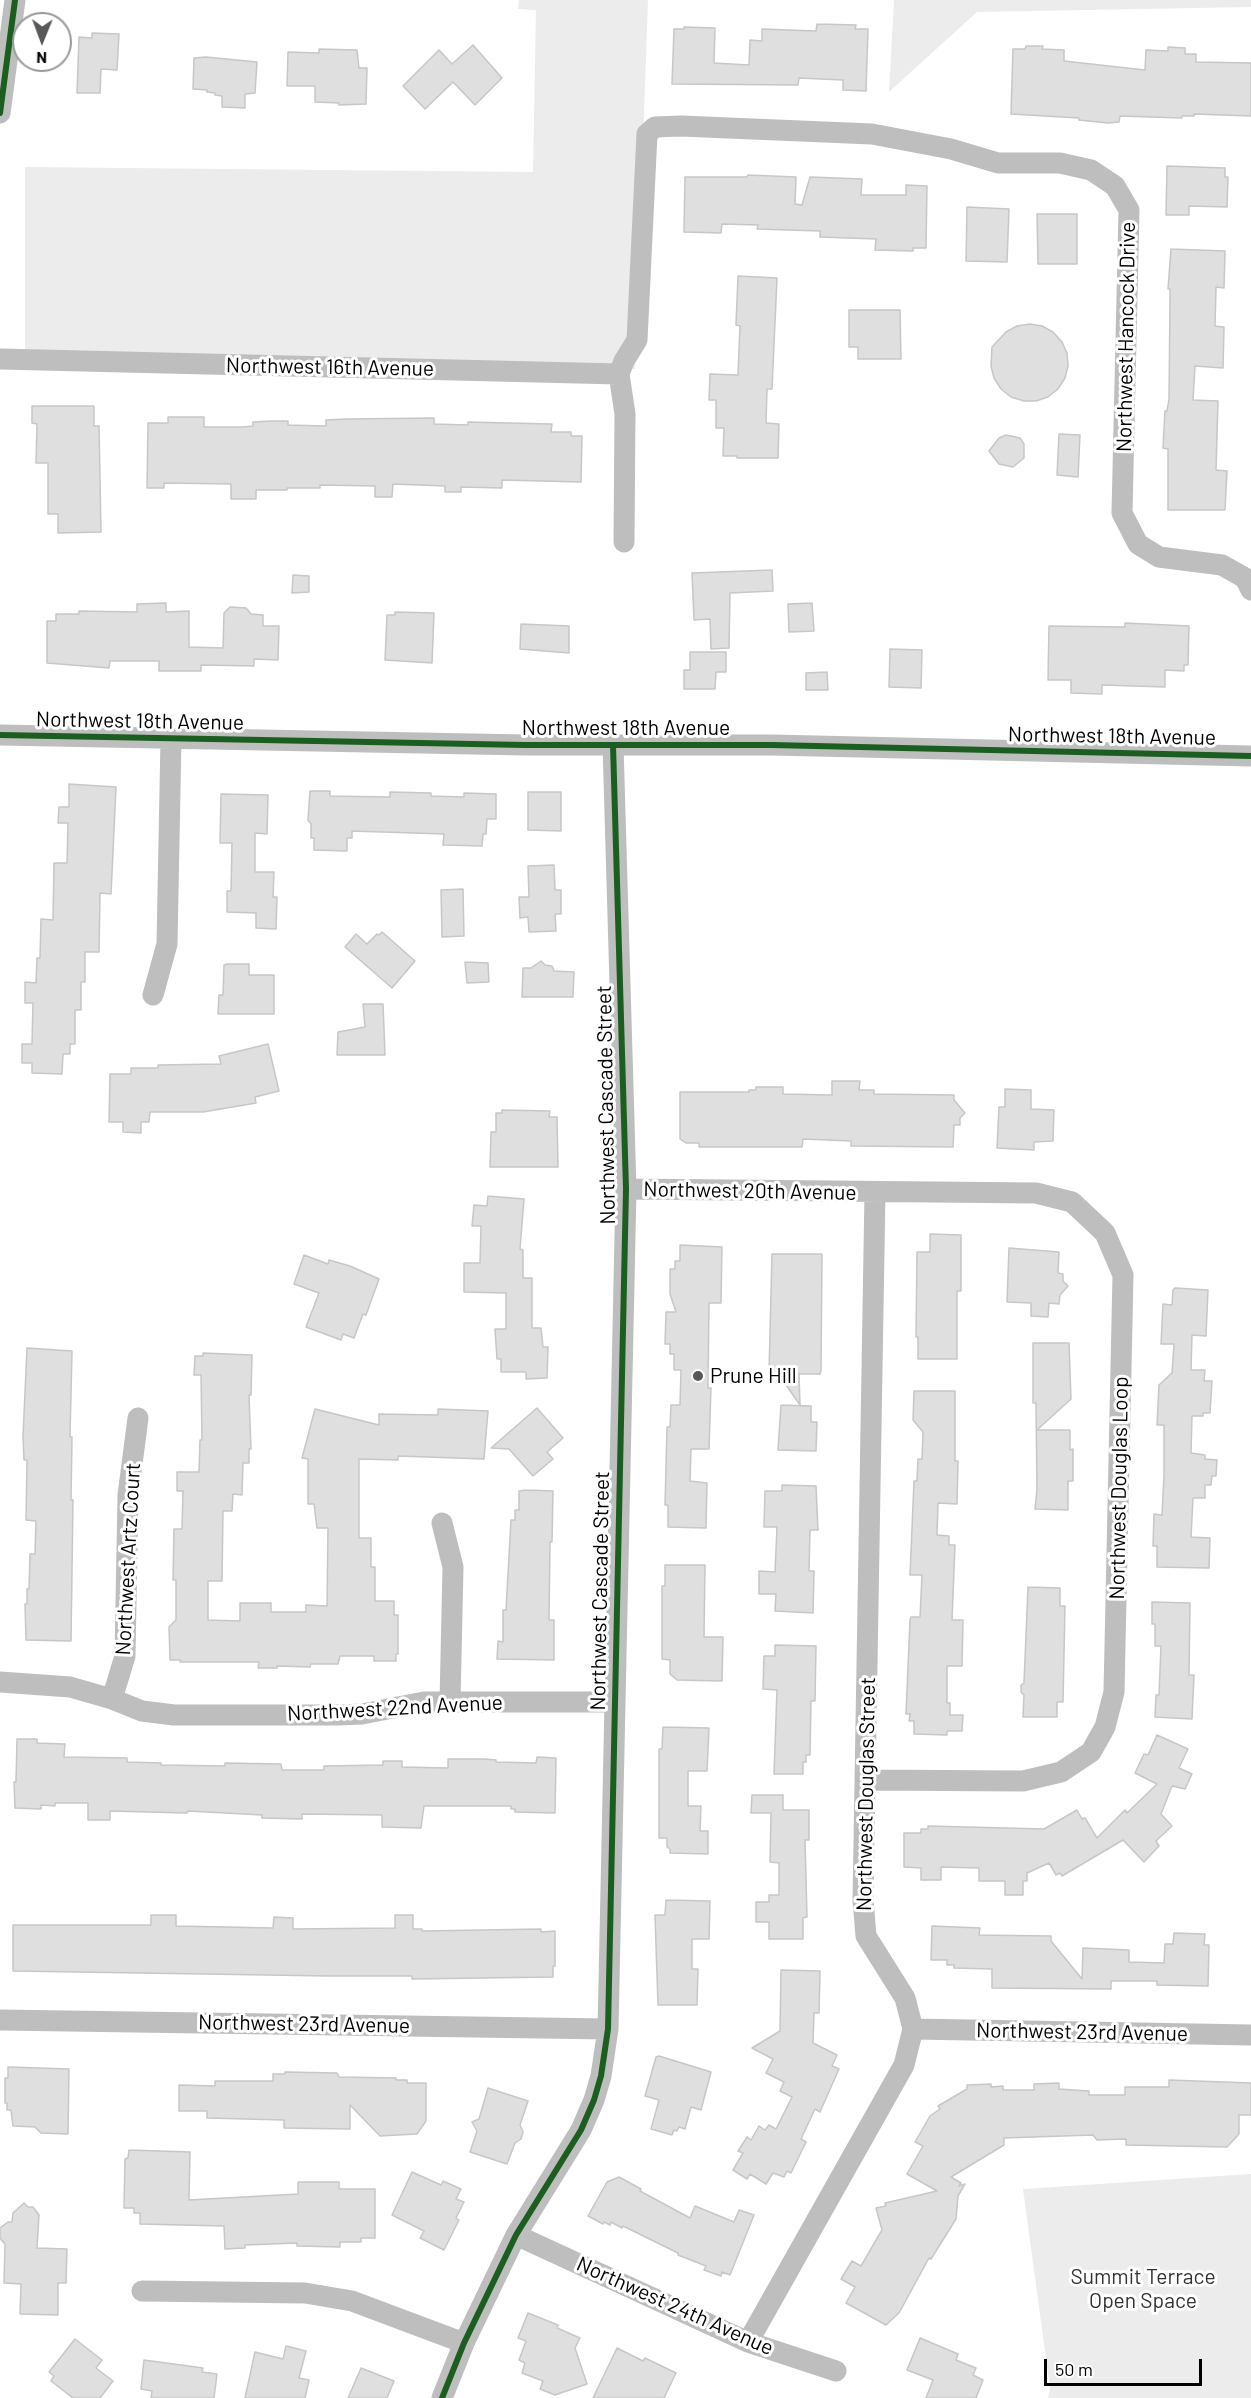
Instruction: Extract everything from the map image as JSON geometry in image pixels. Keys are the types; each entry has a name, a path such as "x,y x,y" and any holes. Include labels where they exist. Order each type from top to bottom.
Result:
{"street":[{"path":"0,113 15,0"},
{"name":"Northwest Hancock Drive","path":"619,374 637,340 647,134 655,127 681,126 872,134 951,149 998,163 1059,163 1091,170 1115,186 1129,210 1122,513 1138,544 1159,557 1222,565 1245,578 1251,590"},
{"name":"Northwest 16th Avenue","path":"0,359 619,374"},
{"path":"619,374 625,414 624,542"},
{"name":"Northwest 18th Avenue","path":"0,735 613,746 772,745 1251,756"},
{"path":"153,995 167,944 171,738"},
{"name":"Northwest Cascade Street","path":"442,2398 464,2343 516,2235 581,2130 590,2110 601,2076 608,2029 626,1189 613,746"},
{"name":"Northwest 20th Avenue","path":"626,1189 875,1192"},
{"name":"Northwest Douglas Street","path":"875,1192 863,1900 866,1936 904,1998 913,2030"},
{"name":"Northwest Douglas Loop","path":"866,1780 1023,1781 1061,1772 1090,1752 1105,1727 1114,1692 1123,1275 1105,1233 1072,1202 1036,1193 875,1192"},
{"name":"Northwest Artz Court","path":"112,1699 124,1656 128,1495 138,1418"},
{"path":"442,1523 453,1567 450,1702"},
{"name":"Northwest 22nd Avenue","path":"0,1682 70,1688 112,1699 142,1711 185,1715 362,1714 407,1704 615,1701"},
{"name":"Northwest 23rd Avenue","path":"0,2020 608,2029"},
{"path":"748,2342 904,2065 913,2030"},
{"name":"Northwest 23rd Avenue","path":"913,2030 1251,2035"},
{"name":"Northwest 24th Avenue","path":"516,2235 748,2342 836,2371"},
{"path":"142,2291 317,2295 352,2301 464,2343"}],"green space":[{"path":"519,0 648,0 635,369 25,351 25,167 533,172 536,10 518,9"},
{"path":"894,0 1251,0 1251,7 977,12 889,92"},
{"name":"Summit Terrace Open Space","path":"1251,2174 1251,2398 1048,2398 1050,2388 1023,2189"}],"building":[{"path":"817,24 856,25 855,29 868,29 866,91 843,90 843,80 799,78 798,85 672,84 674,29 715,28 714,63 749,65 750,40 762,41 762,29 816,31"},
{"path":"92,33 119,34 117,70 101,69 100,93 77,93 79,37 92,38"},
{"path":"473,45 502,78 475,105 453,82 425,109 403,86 439,50 452,64"},
{"path":"1026,46 1064,50 1064,61 1145,70 1146,50 1168,51 1168,47 1185,48 1185,54 1196,54 1196,62 1251,63 1251,116 1194,114 1194,116 1182,116 1182,118 1120,116 1119,122 1108,123 1079,120 1079,118 1011,114 1013,49 1025,49"},
{"path":"319,49 357,50 359,68 367,68 366,104 339,105 339,103 315,102 315,86 287,86 288,52 319,53"},
{"path":"194,58 257,62 255,93 245,94 245,108 222,107 222,96 207,92 207,90 193,89"},
{"path":"1167,166 1225,168 1225,177 1228,177 1227,207 1189,206 1189,215 1166,215"},
{"path":"748,175 796,177 795,204 802,205 810,177 862,179 861,195 906,195 906,185 927,186 926,248 913,248 913,251 875,250 876,239 820,237 820,231 757,229 758,225 722,224 721,233 684,232 685,177 747,177"},
{"path":"967,207 1009,209 1007,262 966,261"},
{"path":"1037,214 1077,214 1077,264 1038,264"},
{"path":"1171,249 1225,251 1224,288 1216,287 1215,326 1224,327 1223,368 1195,366 1193,400 1218,401 1216,470 1227,471 1225,510 1168,510 1168,449 1163,448 1165,411 1167,411 1169,399 1170,289 1168,289"},
{"path":"738,276 777,278 772,389 767,389 766,423 779,424 778,458 723,456 724,428 716,428 716,400 709,400 710,374 738,375 740,326 736,325"},
{"path":"849,310 900,310 901,359 858,359 858,347 849,347"},
{"path":"1030,324 1042,326 1053,332 1062,342 1067,353 1068,366 1065,378 1058,389 1048,397 1036,401 1024,401 1011,397 1001,389 994,378 991,366 992,347 1006,332 1017,326"},
{"path":"32,406 94,406 94,426 99,426 101,532 58,533 58,514 48,514 48,463 36,463 37,424 32,423"},
{"path":"168,417 204,417 204,427 243,427 253,426 253,422 272,421 288,421 288,425 326,426 326,420 434,418 434,424 468,425 468,422 552,424 551,432 571,432 571,436 582,436 581,482 502,480 502,488 461,487 461,492 445,492 445,486 393,484 392,497 375,497 375,486 320,485 320,488 256,490 256,499 231,499 231,484 164,483 164,488 147,488 148,423 168,423"},
{"path":"1059,434 1080,435 1078,477 1057,475"},
{"path":"1006,435 1020,438 1024,444 1024,458 1013,467 999,464 989,451 999,438"},
{"path":"772,570 773,591 730,593 729,648 711,649 710,619 694,620 692,573"},
{"path":"293,575 309,576 309,592 292,593"},
{"path":"166,603 166,612 189,611 189,647 223,648 224,613 230,607 246,608 251,614 263,615 263,626 279,626 278,660 254,659 254,666 201,665 201,671 159,671 159,661 110,661 109,668 47,663 47,621 56,621 56,614 79,614 79,611 137,612 137,604"},
{"path":"812,603 814,631 789,632 788,604"},
{"path":"395,612 434,613 432,663 385,660 387,615 395,615"},
{"path":"1125,623 1189,626 1188,665 1184,665 1184,671 1165,670 1165,687 1102,685 1102,694 1071,693 1071,680 1048,680 1049,626 1125,627"},
{"path":"521,624 569,626 569,653 520,649"},
{"path":"890,649 922,650 921,688 889,687"},
{"path":"690,652 726,652 726,672 716,672 715,689 684,689 684,670 690,670"},
{"path":"827,672 828,690 806,690 806,673"},
{"path":"69,784 116,787 111,894 100,893 99,952 85,952 85,982 81,982 81,1010 75,1010 75,1044 70,1044 70,1054 63,1054 62,1074 32,1073 32,1063 22,1063 22,1044 32,1044 33,1003 25,1003 25,982 36,983 37,958 40,958 41,919 53,920 54,863 67,863 68,823 58,823 59,807 69,807"},
{"path":"310,791 330,791 330,796 390,797 390,792 464,797 464,793 496,794 496,819 487,819 482,846 443,845 444,834 352,831 352,838 347,838 347,851 314,850 314,838 311,838 311,824 308,820"},
{"path":"528,792 561,792 561,831 528,830"},
{"path":"221,794 268,795 267,834 255,833 255,872 274,872 273,897 277,897 276,929 256,928 256,913 227,912 227,891 231,891 232,843 220,843"},
{"path":"554,865 555,890 561,890 561,914 555,914 556,931 529,932 528,917 520,918 519,897 529,897 528,866"},
{"path":"463,889 464,936 442,937 441,890"},
{"path":"382,932 415,961 392,988 345,947 356,934 367,944"},
{"path":"541,961 545,965 552,966 554,971 574,972 573,997 522,997 523,968 531,968"},
{"path":"465,962 488,963 489,982 467,983"},
{"path":"249,964 249,975 274,975 274,1014 218,1014 219,995 223,995 224,965"},
{"path":"363,1004 383,1004 385,1055 337,1055 338,1032 365,1027"},
{"path":"268,1044 279,1091 255,1097 256,1103 203,1112 150,1112 149,1122 141,1122 141,1133 123,1132 123,1122 109,1122 110,1074 131,1074 131,1068 158,1068 158,1065 221,1064 219,1056"},
{"path":"832,1081 860,1081 859,1090 874,1090 874,1094 954,1095 954,1100 965,1113 960,1118 960,1125 954,1125 953,1147 851,1146 851,1141 803,1139 802,1147 699,1147 699,1143 686,1143 680,1139 680,1092 749,1092 749,1090 756,1090 756,1087 783,1087 783,1094 832,1095"},
{"path":"1005,1089 1031,1090 1031,1109 1054,1110 1053,1141 1034,1142 1034,1150 997,1148 999,1107 1005,1107"},
{"path":"502,1110 550,1111 549,1117 557,1117 558,1167 490,1167 491,1132 496,1132 496,1113 502,1113"},
{"path":"488,1196 524,1199 520,1249 523,1250 523,1278 532,1278 532,1328 541,1328 543,1347 548,1347 547,1378 526,1379 526,1372 501,1372 501,1359 497,1359 495,1329 506,1329 506,1293 464,1292 464,1263 480,1263 481,1226 472,1226 474,1205 487,1206"},
{"path":"930,1234 961,1235 961,1291 957,1291 957,1359 918,1359 917,1252 930,1252"},
{"path":"680,1245 722,1247 721,1303 709,1303 708,1388 711,1388 709,1449 691,1449 690,1481 707,1483 706,1528 668,1527 668,1505 665,1505 667,1427 670,1427 671,1405 680,1405 681,1370 674,1370 674,1354 670,1354 670,1344 665,1344 666,1312 676,1312 670,1294 670,1269 675,1269 675,1261 680,1261"},
{"path":"1009,1248 1059,1252 1058,1273 1063,1274 1063,1281 1068,1286 1060,1295 1059,1304 1049,1303 1048,1317 1031,1316 1031,1303 1007,1302"},
{"path":"772,1254 822,1254 821,1370 820,1374 799,1374 800,1405 777,1372 769,1372"},
{"path":"304,1255 328,1264 329,1260 350,1266 379,1279 366,1315 363,1314 354,1338 343,1334 341,1340 306,1327 319,1293 294,1284"},
{"path":"1175,1288 1208,1290 1206,1336 1192,1335 1191,1370 1205,1370 1204,1381 1212,1381 1210,1413 1203,1413 1203,1416 1192,1416 1191,1453 1205,1455 1205,1459 1217,1460 1216,1476 1212,1476 1211,1485 1205,1485 1205,1498 1193,1498 1191,1537 1210,1538 1209,1568 1157,1567 1157,1546 1153,1546 1154,1514 1162,1515 1164,1476 1164,1425 1157,1425 1159,1385 1172,1373 1174,1344 1161,1344 1163,1304 1172,1305"},
{"path":"1033,1343 1069,1343 1071,1399 1037,1430 1070,1430 1070,1450 1073,1449 1073,1481 1068,1481 1068,1510 1035,1509 1037,1489 1036,1403 1033,1403"},
{"path":"27,1348 72,1351 71,1641 26,1640 25,1604 27,1604 27,1589 29,1589 30,1554 35,1554 36,1521 26,1520 27,1460 24,1460 23,1437"},
{"path":"203,1353 252,1355 251,1395 249,1395 251,1449 249,1449 249,1463 243,1463 242,1495 233,1494 232,1511 223,1511 222,1581 208,1581 208,1620 240,1621 240,1603 271,1603 271,1612 306,1612 306,1605 327,1606 328,1528 317,1528 314,1504 308,1504 308,1459 302,1458 315,1409 379,1425 379,1414 438,1415 438,1409 488,1411 484,1459 398,1456 398,1460 359,1459 359,1538 371,1538 371,1567 375,1567 375,1601 394,1601 394,1615 398,1615 396,1661 374,1661 374,1656 340,1656 338,1664 258,1668 259,1662 170,1660 169,1627 176,1620 176,1580 173,1580 174,1529 182,1529 183,1491 177,1491 177,1472 199,1472 200,1440 202,1440 201,1375 194,1375 195,1356 203,1356"},
{"path":"914,1391 955,1391 957,1504 938,1503 937,1535 949,1536 949,1545 955,1545 952,1620 963,1620 962,1666 947,1666 947,1703 950,1703 950,1715 963,1715 962,1731 947,1731 947,1735 914,1734 914,1721 909,1721 910,1714 906,1714 910,1620 911,1617 920,1617 922,1575 910,1575 914,1481 917,1481 918,1459 922,1459 923,1432 913,1420"},
{"path":"781,1405 811,1406 811,1422 817,1422 816,1451 778,1450"},
{"path":"537,1408 563,1438 547,1452 553,1459 533,1476 509,1449 491,1448"},
{"path":"782,1485 816,1486 818,1530 810,1530 809,1571 814,1571 813,1613 775,1611 776,1594 759,1594 759,1571 775,1572 777,1527 764,1527 765,1491 782,1491"},
{"path":"519,1491 553,1491 549,1620 554,1620 554,1660 497,1659 498,1641 503,1642 503,1610 506,1610 511,1520 515,1520 515,1510 519,1510"},
{"path":"665,1565 705,1565 704,1637 723,1637 722,1681 677,1680 670,1674 670,1660 662,1659 662,1586 665,1586"},
{"path":"1028,1587 1060,1588 1060,1606 1065,1606 1063,1702 1057,1702 1057,1717 1023,1717 1024,1695 1021,1692 1021,1685 1024,1683"},
{"path":"1152,1602 1190,1603 1189,1675 1194,1675 1192,1719 1155,1717 1156,1695 1159,1695 1161,1646 1155,1646"},
{"path":"775,1645 816,1646 815,1701 811,1701 810,1755 806,1755 806,1762 803,1762 803,1774 774,1774 777,1690 763,1689 764,1656 775,1656"},
{"path":"663,1727 709,1728 707,1771 688,1771 688,1806 701,1806 700,1831 708,1831 708,1854 670,1853 667,1838 659,1838 659,1749 662,1749"},
{"path":"1157,1735 1188,1749 1179,1768 1192,1774 1185,1789 1172,1786 1161,1814 1172,1826 1156,1841 1159,1846 1144,1862 1123,1840 1062,1876 1060,1873 1056,1875 1049,1863 1027,1873 1027,1881 1023,1881 1023,1895 1005,1895 1005,1881 979,1881 979,1868 941,1867 941,1880 921,1880 921,1868 904,1867 904,1833 921,1833 921,1829 928,1829 928,1826 1044,1829 1077,1810 1082,1819 1085,1818 1097,1838 1125,1810 1127,1813 1157,1784 1135,1773 1144,1754 1148,1755"},
{"path":"17,1739 37,1739 37,1743 65,1744 64,1757 127,1758 127,1762 161,1763 161,1765 281,1764 282,1770 324,1770 324,1766 383,1765 383,1761 402,1761 402,1767 448,1768 448,1759 536,1763 537,1757 556,1758 555,1813 515,1812 511,1806 424,1806 421,1828 382,1827 382,1815 302,1814 302,1819 262,1818 262,1815 188,1811 187,1813 110,1811 110,1820 88,1820 88,1803 55,1803 55,1806 41,1805 41,1809 15,1808"},
{"path":"752,1795 783,1795 783,1810 809,1810 809,1840 805,1840 807,1917 803,1918 803,1939 769,1939 769,1922 756,1922 756,1902 769,1902 769,1895 779,1895 779,1863 770,1862 771,1813 751,1813"},
{"path":"666,1900 710,1901 709,1939 692,1939 692,1969 698,1969 697,2005 658,2005 655,1915 665,1915"},
{"path":"151,1915 176,1915 176,1926 273,1928 274,1917 293,1918 293,1929 395,1928 395,1915 413,1915 413,1929 422,1929 422,1931 541,1929 541,1932 555,1931 555,1966 553,1966 553,1977 412,1979 412,1976 13,1971 13,1925 151,1925"},
{"path":"932,1926 980,1928 979,1935 1051,1936 1051,1941 1082,1979 1083,1948 1129,1950 1129,1962 1164,1963 1165,1944 1173,1944 1174,1933 1205,1934 1204,1945 1209,1945 1208,1986 1157,1985 1157,1981 1111,1981 1111,1989 992,1988 992,1969 954,1968 954,1965 947,1965 947,1960 931,1960"},
{"path":"781,1970 820,1971 819,2013 814,2013 813,2043 837,2055 832,2066 839,2069 820,2112 815,2109 801,2139 806,2142 791,2173 787,2171 784,2177 773,2173 766,2184 750,2174 747,2179 733,2170 743,2153 738,2151 747,2137 751,2140 759,2126 765,2130 769,2125 776,2129 792,2097 780,2091 784,2082 766,2073 773,2059 752,2048 780,2031"},
{"path":"656,2057 711,2072 701,2110 691,2107 685,2129 679,2127 672,2135 651,2129 659,2100 645,2096"},
{"path":"8,2067 69,2069 68,2134 41,2133 35,2127 13,2126 11,2110 7,2110 7,2103 5,2103 5,2078 8,2078"},
{"path":"285,2072 337,2073 339,2077 396,2078 396,2080 407,2080 407,2083 426,2083 426,2121 417,2134 380,2136 350,2105 350,2129 284,2128 284,2120 207,2118 207,2111 179,2111 179,2085 215,2086 215,2081 273,2081 273,2074 285,2074"},
{"path":"1169,2080 1251,2083 1251,2115 1239,2115 1239,2134 1227,2147 1126,2145 1126,2139 1097,2140 1093,2135 1004,2138 1004,2145 951,2177 961,2183 959,2186 965,2184 958,2196 956,2219 931,2259 929,2258 899,2313 886,2325 846,2303 855,2287 841,2279 852,2261 861,2266 882,2230 876,2208 886,2206 885,2203 937,2191 907,2174 923,2146 915,2142 930,2116 940,2109 938,2106 967,2089 967,2085 991,2084 991,2087 1003,2086 1003,2090 1034,2090 1034,2084 1059,2083 1059,2089 1089,2091 1089,2095 1125,2095 1125,2087 1169,2087"},
{"path":"488,2088 528,2101 520,2125 523,2132 521,2139 515,2143 507,2164 470,2152 477,2131 472,2122 479,2119"},
{"path":"129,2150 190,2152 189,2200 298,2194 298,2182 339,2182 339,2189 375,2189 375,2238 361,2238 361,2242 340,2242 340,2247 297,2246 297,2243 245,2245 245,2248 225,2249 224,2226 140,2224 140,2213 134,2213 134,2208 124,2208 125,2159 128,2158"},
{"path":"412,2172 441,2185 443,2181 461,2189 456,2199 464,2202 456,2218 459,2220 444,2250 420,2238 424,2231 392,2215"},
{"path":"619,2177 690,2218 695,2206 734,2222 739,2210 754,2215 730,2275 722,2272 721,2276 704,2270 706,2266 678,2255 623,2226 622,2228 611,2222 610,2225 604,2222 603,2224 588,2216 607,2182"},
{"path":"24,2203 28,2207 33,2207 39,2215 37,2248 67,2249 66,2283 58,2283 58,2315 20,2314 21,2284 4,2283 5,2244 0,2238 0,2228 12,2222 13,2213"},
{"path":"528,2313 558,2325 557,2328 580,2338 575,2348 587,2384 555,2395 540,2389 543,2381 522,2373 525,2363 519,2360 526,2341 518,2338"},
{"path":"920,2338 958,2354 956,2360 976,2368 973,2375 983,2380 976,2398 926,2398 933,2380 907,2370"},
{"path":"75,2339 102,2360 96,2368 113,2381 100,2398 73,2398 51,2381 54,2376 49,2372"},
{"path":"286,2346 306,2351 299,2378 309,2380 305,2398 245,2398 255,2352 283,2359"},
{"path":"617,2348 643,2361 645,2358 676,2373 664,2398 593,2398"},
{"path":"144,2360 203,2368 202,2372 217,2374 214,2398 151,2398 152,2391 141,2389"},
{"path":"361,2368 394,2381 387,2398 348,2398"}],"cycle path":[{"path":"0,113 15,0"},
{"path":"0,735 525,745 772,745 1251,756"},
{"path":"442,2398 464,2343 516,2235 581,2130 601,2076 608,2029 626,1189 613,745"}],"place":[{"name":"Prune Hill","path":"698,1376"}]}
